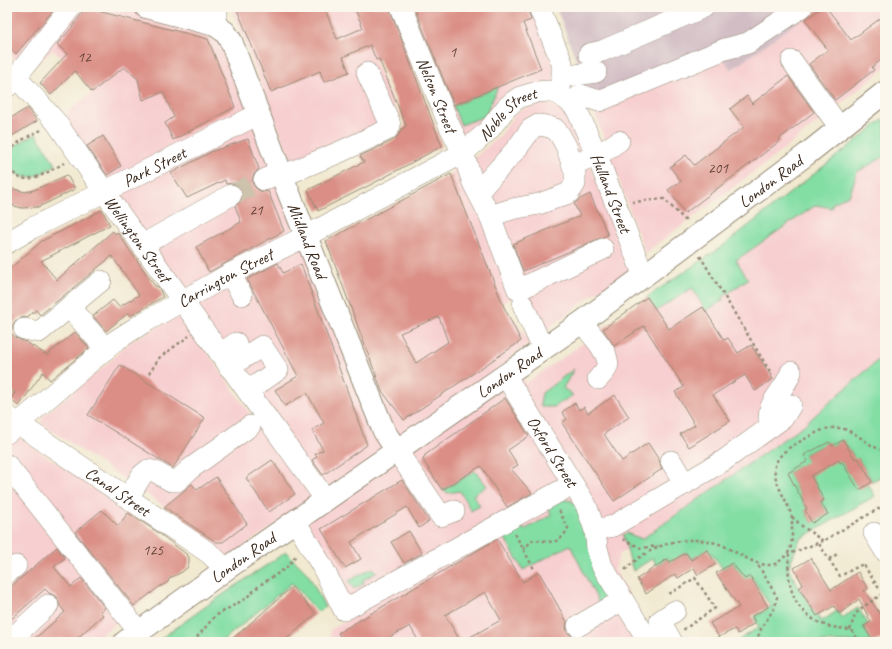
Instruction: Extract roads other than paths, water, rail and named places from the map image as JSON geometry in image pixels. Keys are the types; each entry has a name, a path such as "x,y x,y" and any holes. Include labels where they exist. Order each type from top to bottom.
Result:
{"main road":[{"path":"146,7 208,22 218,16"},
{"name":"Midland Road","path":"218,16 232,41 259,114 276,176 306,236 372,404 384,431 397,451"},
{"name":"London Road","path":"132,637 226,569 301,530 326,500 582,322 644,277 885,92"}],"street":[{"path":"12,82 71,7"},
{"path":"192,7 218,16"},
{"name":"Nelson Street","path":"401,7 450,127 490,216 518,290 603,249"},
{"name":"Hulland Street","path":"539,7 566,89 597,156 644,277"},
{"path":"704,7 602,51 590,58 566,89 599,101 725,49 748,43 802,7"},
{"path":"792,61 840,128"},
{"path":"276,176 342,151 387,130 390,126 389,121 367,73"},
{"name":"Wellington Street","path":"12,82 56,122 201,327 228,355 248,391 282,427 326,500"},
{"name":"Noble Street","path":"463,153 488,131 506,108 520,97 537,92 566,89"},
{"name":"Park Street","path":"7,243 32,228 104,191 259,114"},
{"path":"476,187 518,147 531,129 538,125 554,129 560,135 566,146 575,172 575,184 569,192 539,204 512,209 490,216"},
{"path":"571,164 597,156 619,141"},
{"name":"Carrington Street","path":"11,424 120,338 143,322 230,274 306,236 463,153"},
{"path":"142,245 231,194"},
{"path":"230,274 242,295"},
{"path":"24,329 39,332 101,281"},
{"path":"523,305 543,349"},
{"path":"70,307 106,349"},
{"path":"582,322 606,356 608,364 605,371 598,379"},
{"path":"228,355 262,346 278,370 248,391"},
{"path":"595,530 613,526 723,461 783,418 791,372"},
{"name":"Oxford Street","path":"506,375 586,504 595,530 597,548 602,566 649,642"},
{"name":"Canal Street","path":"11,424 128,498 209,553 226,569"},
{"path":"128,498 142,474 148,470 154,471 171,481 177,481 190,469 250,426"},
{"path":"397,451 441,516 454,511"},
{"path":"671,462 684,484"},
{"path":"7,465 132,637"},
{"path":"301,530 344,610 573,484"},
{"path":"874,533 885,552"},
{"path":"578,626 622,600"},
{"path":"8,642 48,605"},
{"path":"667,616 672,642"}],"tunnel":[{"path":"231,195 264,180"}]}
